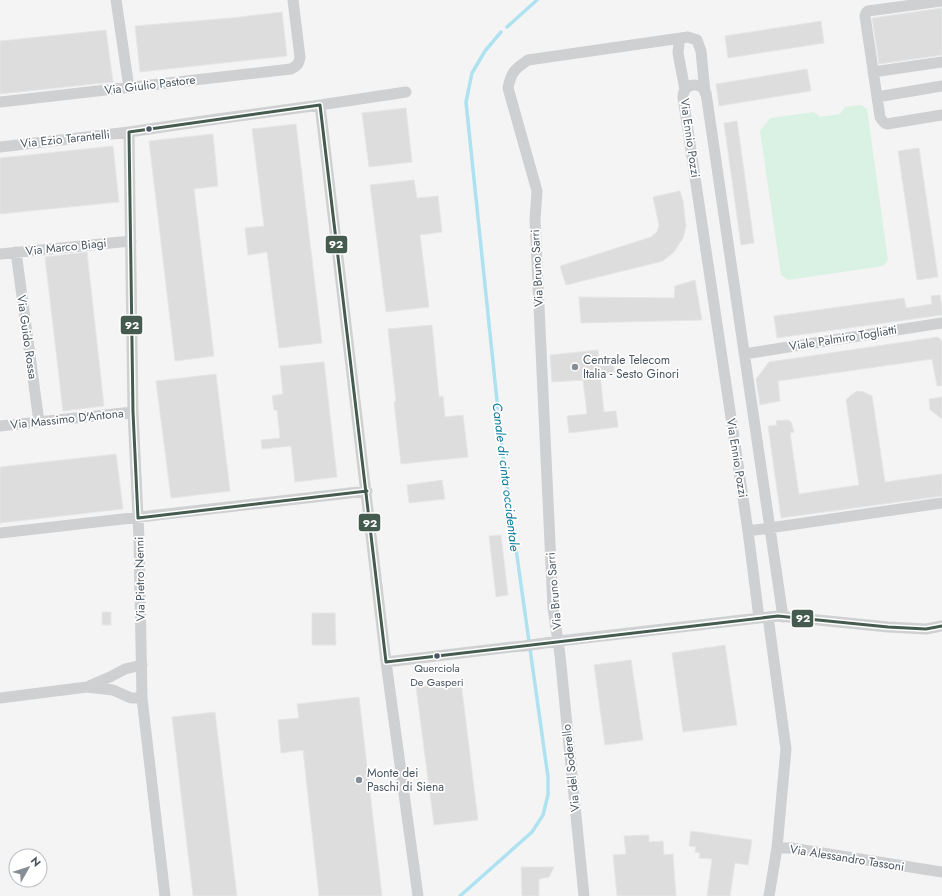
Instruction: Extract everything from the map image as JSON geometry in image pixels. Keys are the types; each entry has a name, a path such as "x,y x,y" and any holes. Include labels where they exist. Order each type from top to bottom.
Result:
{"street":[{"path":"116,0 129,88"},
{"name":"Via Giulio Pastore","path":"0,102 291,69 296,67 299,63 300,57 293,0"},
{"path":"942,1 868,11 865,16 880,117 884,123 887,124 942,115"},
{"path":"685,90 678,53 681,38 688,37 697,40 702,51 706,93"},
{"name":"Via Bruno Sarri","path":"558,641 553,608 550,561 534,220 536,191 508,88 510,79 516,69 528,60 681,38"},
{"path":"873,72 942,62"},
{"name":"Via Ennio Pozzi","path":"777,848 786,749 748,531 683,98 685,90 690,85 694,84 702,87 706,93 783,617"},
{"path":"877,97 942,86"},
{"path":"130,132 217,118 406,92"},
{"path":"320,105 386,662 418,896"},
{"name":"Via Ezio Tarantelli","path":"0,147 130,132"},
{"name":"Via Pietro Nenni","path":"130,132 133,412 138,518 142,698 165,896"},
{"name":"Via Marco Biagi","path":"0,254 131,241"},
{"name":"Via Guido Rossa","path":"16,252 39,422"},
{"name":"Viale Palmiro Togliatti","path":"744,354 942,323"},
{"name":"Via Massimo D'Antona","path":"0,426 133,412"},
{"path":"0,533 366,491"},
{"path":"748,531 942,504"},
{"path":"386,662 764,617 783,617 926,629 942,626"},
{"path":"926,629 942,634"},
{"name":"Via del Soderello","path":"558,641 584,896"},
{"path":"87,687 125,669 142,665"},
{"path":"0,698 87,687 113,690 131,698 142,698"},
{"name":"Via Alessandro Tassoni","path":"769,896 777,848 791,848 942,872"}],"green space":[{"path":"861,105 867,109 888,260 883,266 788,280 781,275 760,131 770,118 814,112 820,117 840,114 845,107"}],"building":[{"path":"942,8 942,55 879,64 872,18"},
{"path":"282,12 287,56 140,72 135,26"},
{"path":"821,21 824,43 728,58 725,36"},
{"path":"106,30 113,82 0,94 0,41"},
{"path":"807,69 811,91 719,106 716,84"},
{"path":"406,108 412,162 369,167 362,113"},
{"path":"737,121 754,243 741,245 724,123"},
{"path":"296,124 322,343 279,348 267,252 248,255 245,228 264,226 252,129"},
{"path":"213,134 218,186 194,189 214,356 175,361 149,141"},
{"path":"113,146 119,202 0,214 0,158"},
{"path":"919,148 938,277 917,280 898,151"},
{"path":"414,180 417,198 438,196 442,232 420,235 429,307 386,312 370,185"},
{"path":"680,191 683,201 686,226 683,238 674,252 663,261 566,285 560,266 651,237 657,232 659,225 653,197"},
{"path":"87,252 104,406 63,411 45,257"},
{"path":"695,280 702,320 581,323 579,297 674,298 675,286"},
{"path":"940,295 942,315 777,338 774,316 904,298 906,308 932,304 931,296"},
{"path":"432,325 439,397 443,396 445,417 463,415 468,457 401,464 388,329"},
{"path":"938,337 942,341 942,386 937,386 932,359 778,381 780,401 760,405 756,379 769,362"},
{"path":"598,350 599,362 614,361 614,373 600,374 604,412 616,411 618,427 569,433 567,416 587,414 583,380 552,382 550,355"},
{"path":"324,362 337,477 295,482 291,446 262,449 261,440 280,438 277,410 274,410 272,396 283,394 280,366"},
{"path":"216,374 230,491 171,498 156,381"},
{"path":"857,391 864,392 872,396 885,482 942,474 942,496 781,518 768,426 777,425 776,421 788,420 791,422 794,432 790,433 799,494 859,485 846,400"},
{"path":"942,397 942,419 930,410 929,399"},
{"path":"116,454 123,509 0,523 0,467"},
{"path":"442,480 445,499 409,503 407,485"},
{"path":"501,535 508,595 496,597 489,536"},
{"path":"102,612 111,612 111,625 102,625"},
{"path":"312,613 335,613 336,645 312,645"},
{"path":"725,645 737,725 683,732 672,653"},
{"path":"631,660 643,740 605,745 594,665"},
{"path":"461,682 478,820 434,825 416,687"},
{"path":"359,697 382,896 319,896 303,750 281,753 278,720 299,718 297,704"},
{"path":"215,712 237,896 193,896 172,717"},
{"path":"691,831 752,840 748,865 735,863 730,896 707,896 712,859 699,858 700,853 695,852 696,847 689,846"},
{"path":"649,835 649,842 663,841 664,855 673,854 676,896 617,896 613,855 626,854 624,836"},
{"path":"521,867 554,867 549,877 539,879 539,896 522,896"}],"waterway":[{"name":"Canale di cinta occidentale","path":"507,27 537,0"},
{"name":"Canale di cinta occidentale","path":"460,896 532,832 543,815 548,795 548,777 502,449 466,102 472,73 485,51 501,32"}],"transit line":[{"name":"92","path":"320,105 386,662"},
{"name":"92","path":"129,132 320,105"},
{"name":"92","path":"129,132 133,412 138,518"},
{"name":"92","path":"138,518 367,491"},
{"name":"92","path":"386,662 778,616 888,627 926,629 942,626"}],"place":[{"name":"Centrale Telecom Italia - Sesto Ginori","path":"575,367"},
{"name":"Querciola De Gasperi","path":"437,656"},
{"name":"Monte dei Paschi di Siena","path":"359,780"}]}
